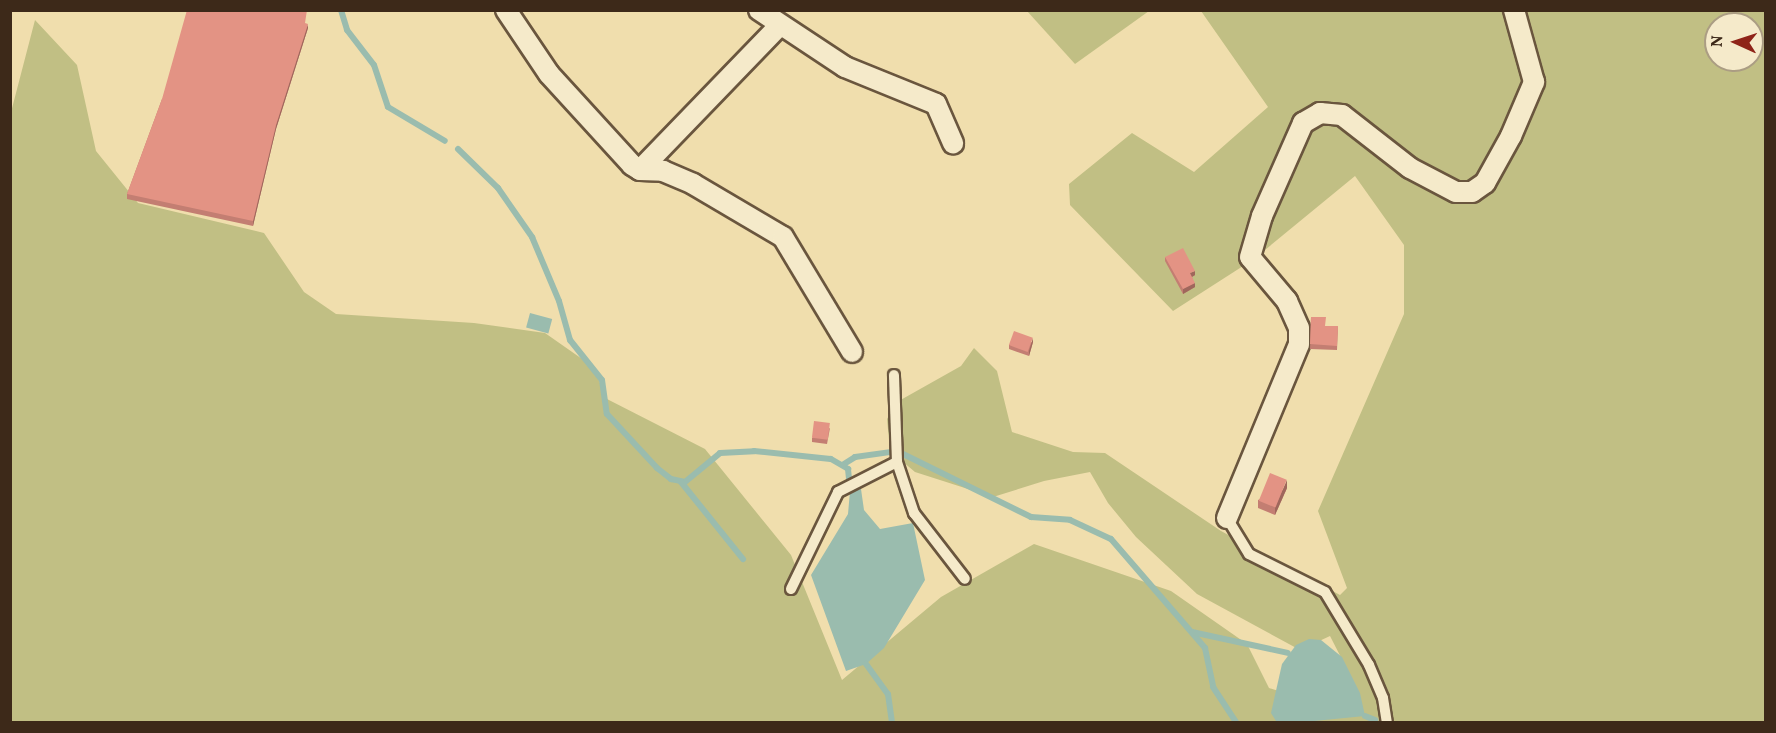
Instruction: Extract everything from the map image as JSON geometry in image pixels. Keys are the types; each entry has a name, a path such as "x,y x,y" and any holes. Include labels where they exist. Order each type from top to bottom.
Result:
{"street":[{"path":"506,10 549,74 640,171 663,171 693,184 783,237 852,352"},
{"path":"759,10 779,26 845,67 936,104 953,143"},
{"path":"1227,518 1299,344 1299,328 1287,301 1250,257 1262,216 1303,123 1320,113 1341,115 1410,168 1456,192 1472,192 1490,173 1534,82 1514,10"},
{"path":"640,171 779,26"}],"lane":[{"path":"894,375 897,462 914,513 965,579"},
{"path":"791,589 838,492 897,462"},
{"path":"1227,518 1249,554 1325,592 1369,665 1383,698 1387,723"}],"shaded area":[{"path":"1027,11 1149,11 1075,64"},
{"path":"1201,11 1765,11 1765,722 11,722 10,116 35,20 77,65 96,151 138,203 264,233 304,292 336,314 474,323 545,333 595,368 605,398 705,449 791,555 842,680 941,597 1034,544 1171,591 1247,644 1269,688 1304,699 1351,677 1330,636 1300,650 1197,594 1136,537 1108,503 1090,472 1044,481 993,497 915,472 890,451 887,419 897,402 961,366 974,348 997,371 1012,432 1073,452 1105,453 1221,531 1340,595 1347,588 1318,511 1404,314 1404,245 1355,176 1254,259 1173,311 1070,205 1069,184 1132,133 1194,172 1268,107"},
{"path":"530,313 552,319 548,333 526,327"},
{"path":"861,489 864,510 880,529 913,523 925,580 884,648 866,664 846,671 811,575 848,514 850,491"},
{"path":"1309,639 1321,640 1342,657 1360,693 1365,716 1304,722 1276,721 1271,713 1282,664 1296,645"}],"building":[{"path":"187,10 307,10 305,23 308,24 276,125 253,221 127,194 162,99"},
{"path":"1183,248 1195,271 1190,273 1195,283 1183,289 1165,257"},
{"path":"1311,317 1326,317 1325,326 1338,326 1337,346 1310,344"},
{"path":"1014,331 1033,338 1028,352 1009,345"},
{"path":"814,421 830,423 828,440 812,438"},
{"path":"1270,473 1287,480 1275,508 1259,501"}],"waterway":[{"path":"341,10 347,30 374,65 388,107 445,141"},
{"path":"458,149 498,188 532,237 559,301 570,340 602,380 607,414 657,468 671,479 685,482 720,453 754,451 831,459 848,469 849,479"},
{"path":"844,464 855,457 890,452"},
{"path":"901,453 1031,517 1070,520 1111,539 1205,648 1213,687 1236,722"},
{"path":"681,482 743,559"},
{"path":"1192,632 1288,653"},
{"path":"866,664 888,694 892,722"},
{"path":"1365,716 1375,720"}]}
